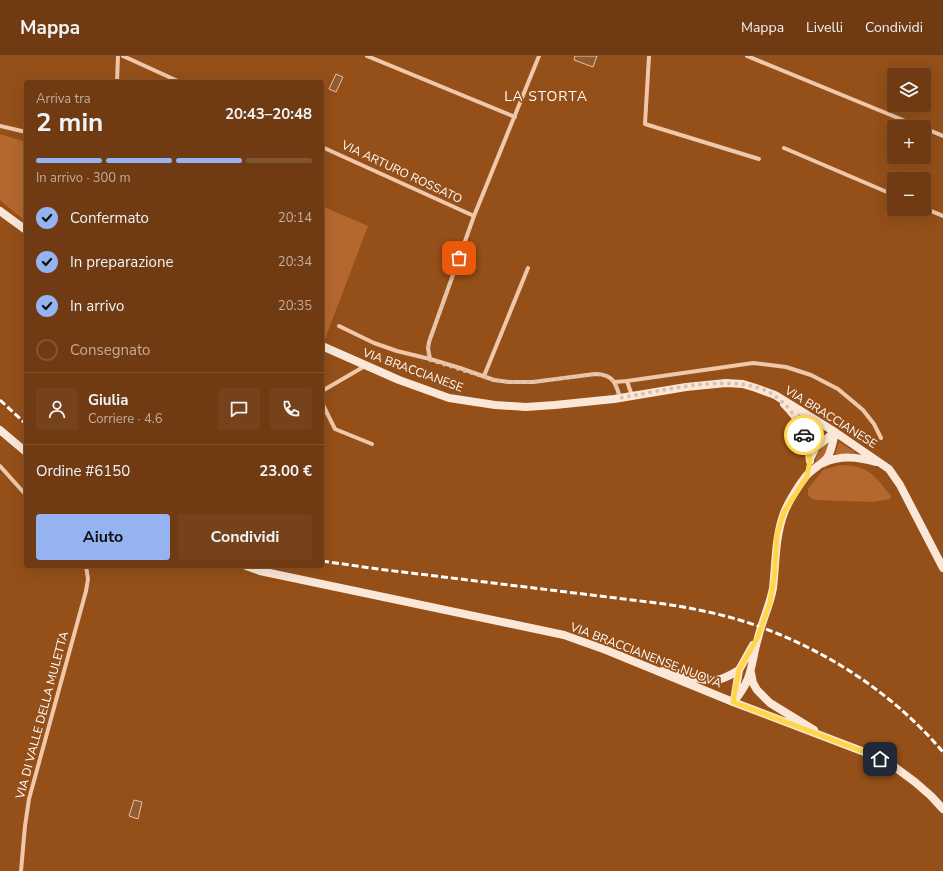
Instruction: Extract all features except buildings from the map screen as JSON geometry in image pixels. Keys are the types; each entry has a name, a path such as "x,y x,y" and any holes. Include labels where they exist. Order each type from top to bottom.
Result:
{"street":[{"path":"117,80 118,56"},
{"path":"123,56 176,80"},
{"path":"367,56 515,117"},
{"path":"430,360 428,351 429,342 474,216 540,56"},
{"path":"649,56 645,124 759,159"},
{"path":"747,56 903,120"},
{"path":"0,126 24,132"},
{"path":"931,131 943,136"},
{"name":"VIA ARTURO ROSSATO","path":"324,148 474,216"},
{"path":"784,148 887,192"},
{"path":"0,211 24,229"},
{"path":"931,211 943,216"},
{"path":"484,376 528,268"},
{"path":"339,326 374,343 397,351 501,381 521,382 598,374 606,375 615,382 620,398"},
{"name":"VIA BRACCIANESE","path":"324,347 399,380 449,398 495,405 518,407 541,406 620,398 686,387 726,383 749,386 775,395 883,464 893,474 943,568"},
{"path":"615,382 753,363 786,366 821,379 838,389 863,410 874,424 881,438"},
{"path":"324,390 365,366"},
{"path":"627,381 632,396"},
{"path":"775,395 787,407 800,426 808,446 810,461"},
{"path":"324,407 336,429 372,444"},
{"path":"0,430 24,450"},
{"path":"807,476 810,461 816,447 835,432"},
{"path":"733,702 748,682 758,637 770,602 774,579 776,542 781,523 788,505 807,476 821,464 830,452 835,432"},
{"path":"821,464 837,458 848,457 865,459 883,464"},
{"path":"0,466 24,492"},
{"name":"VIA DI VALLE DELLA MULETTA","path":"20,871 29,799 86,591 88,579 86,568"},
{"name":"VIA BRACCIANENSE NUOVA","path":"253,568 564,635 867,753 892,765 915,782 943,809"},
{"path":"733,702 739,670 758,637"},
{"path":"636,663 702,679 716,680 730,676 739,670"},
{"path":"751,672 753,683 757,690 767,700 828,739"}],"shaded area":[{"path":"575,56 597,56 593,67 574,60"},
{"path":"336,74 343,77 336,92 329,89"},
{"path":"0,134 24,141 24,220 0,200"},
{"path":"324,207 368,226 324,339"},
{"path":"808,424 824,434 815,443 807,425"},
{"path":"829,440 831,443 822,458 815,463 818,453"},
{"path":"839,442 855,452 854,455 835,454"},
{"path":"840,465 858,467 870,473 891,496 890,499 873,502 815,500 811,498 808,495 808,489 823,470"},
{"path":"134,800 142,802 138,819 129,816"}],"railway":[{"path":"0,400 24,422"},
{"path":"324,561 691,608 746,622 802,644 854,674 901,709 943,752"}],"way so far":[{"path":"459,258 429,342 428,354 430,360 460,368 494,380 509,382 533,382 595,374 606,375 615,382 620,398 686,387 726,383 743,384 775,395 795,418 804,435"}],"district":[{"name":"LA STORTA","path":"546,96"}],"route":[{"path":"804,435 808,446 810,461 807,476 784,512 777,535 774,579 770,602 758,637 739,670 733,702 880,759"}]}
